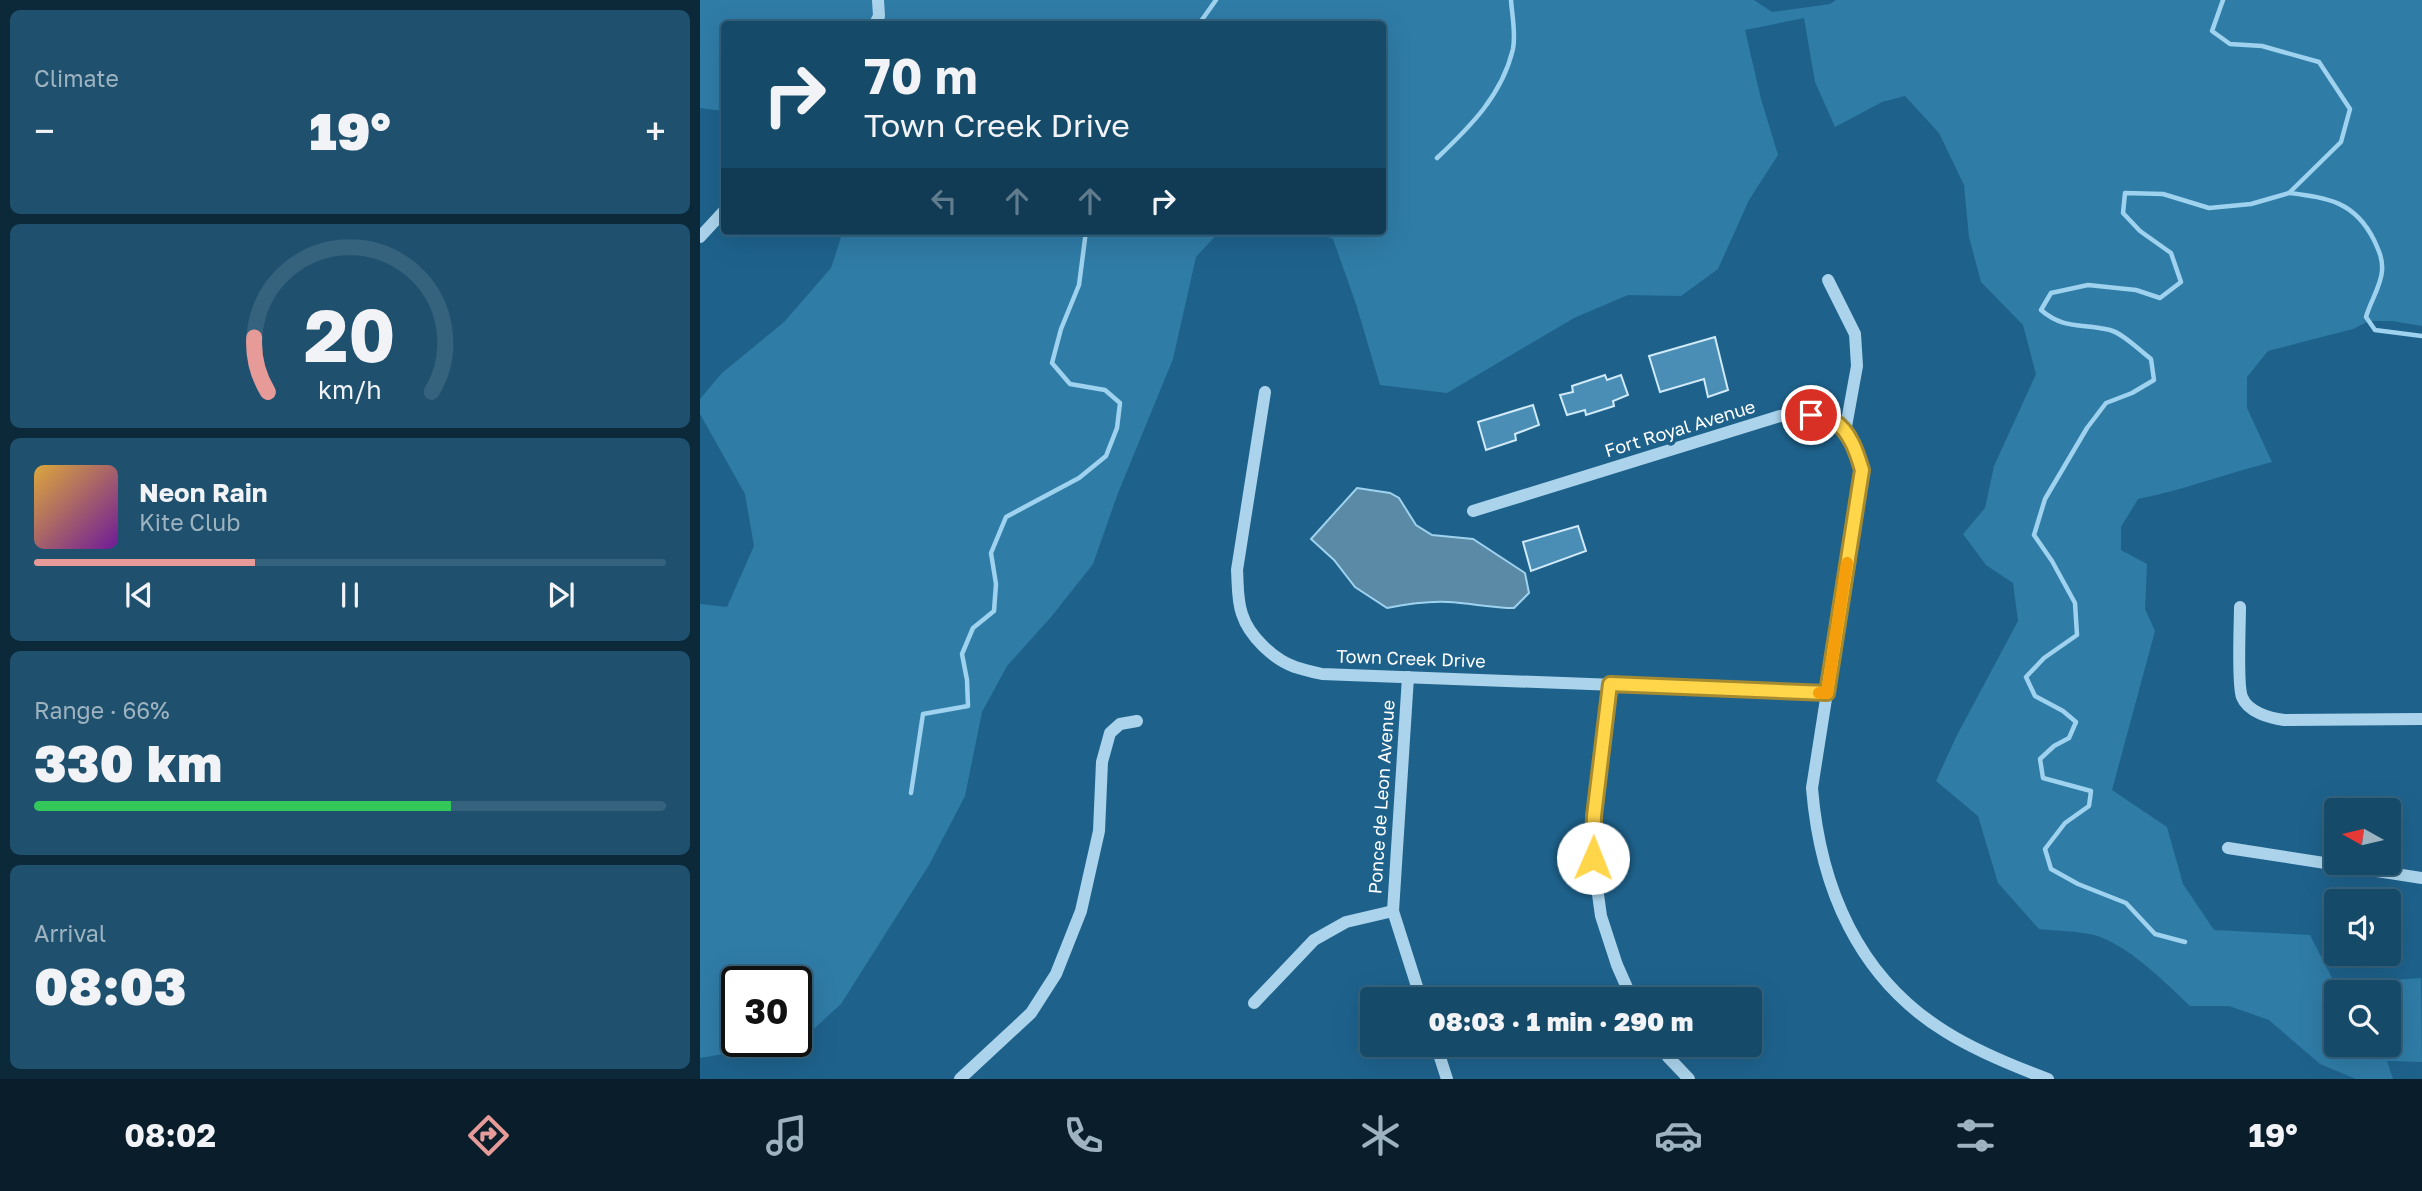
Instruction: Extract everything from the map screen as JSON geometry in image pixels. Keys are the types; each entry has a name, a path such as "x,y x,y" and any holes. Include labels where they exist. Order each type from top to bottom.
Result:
{"street":[{"path":"876,21 879,16 878,0"},
{"path":"700,237 721,214"},
{"path":"1828,280 1855,334 1857,366 1845,432 1857,453 1862,470 1812,788 1815,825 1823,860 1839,910 1865,957 1901,998 1944,1031 1997,1059 2048,1079"},
{"name":"Town Creek Drive","path":"1265,392 1237,570 1242,616 1254,635 1273,655 1295,667 1322,674 1827,693"},
{"name":"Fort Royal Avenue","path":"1473,511 1780,416 1811,415 1833,420 1845,432"},
{"path":"2240,607 2242,697 2252,709 2268,718 2284,720 2422,719"},
{"name":"Ponce de Leon Avenue","path":"1408,677 1393,911 1417,987"},
{"path":"1610,684 1594,816 1593,858 1601,916 1627,987"},
{"path":"960,1079 1031,1013 1056,974 1081,911 1099,831 1101,762 1104,752 1111,733 1120,724 1137,721"},
{"path":"2228,848 2422,878"},
{"path":"1254,1003 1314,940 1346,922 1393,911"},
{"path":"1440,1057 1447,1079"},
{"path":"1670,1057 1689,1079"}],"shaded area":[{"path":"700,0 1754,0 1772,12 1830,4 1836,0 2422,0 2422,326 2392,321 2369,321 2353,329 2268,351 2247,377 2247,408 2272,462 2138,499 2121,527 2121,550 2147,564 2145,609 2155,631 2112,790 2167,827 2183,884 2214,930 2310,935 2332,978 2348,980 2324,980 2324,1057 2401,1057 2401,980 2392,980 2421,978 2422,1062 2387,1061 2393,1079 2356,1079 2320,1064 2269,1020 2229,1006 2190,1006 2133,955 2107,940 2094,935 2039,929 1998,883 1978,816 1936,781 1956,737 2018,621 2013,583 1986,565 1963,534 1985,508 1994,466 2036,374 2023,325 1981,282 1969,237 1964,185 1939,133 1905,96 1882,102 1835,127 1815,82 1804,18 1745,30 1761,99 1778,155 1749,200 1718,269 1681,296 1628,295 1574,318 1447,393 1380,385 1333,239 1323,235 1386,235 1386,21 721,21 721,111 700,108"},
{"path":"842,235 1216,235 1196,257 1173,359 1118,493 1093,564 1007,666 982,712 965,796 929,865 841,1004 812,1031 812,966 721,966 721,1054 700,1058 700,604 727,607 754,546 745,494 700,414 700,399 722,373 784,322 831,268"},
{"path":"1357,488 1390,493 1399,498 1416,525 1432,535 1473,539 1525,573 1529,593 1514,608 1440,602 1387,608 1355,587 1334,560 1311,539"}],"building":[{"path":"1715,337 1728,390 1708,397 1704,379 1660,392 1649,356"},
{"path":"1605,375 1607,380 1621,375 1628,395 1613,401 1614,406 1586,415 1585,410 1567,415 1560,395 1573,392 1572,386"},
{"path":"1533,405 1539,425 1515,434 1516,440 1486,450 1478,422"},
{"path":"1578,526 1586,551 1531,571 1523,542"}],"waterway":[{"path":"1201,21 1216,0"},
{"path":"1437,158 1484,109 1501,81 1514,43 1511,0"},
{"path":"2185,942 2155,934 2126,903 2078,884 2051,869 2045,849 2065,823 2089,806 2091,791 2043,778 2040,759 2054,746 2069,738 2076,722 2063,711 2035,696 2026,677 2044,658 2077,635 2075,603 2034,535 2045,499 2087,428 2106,403 2132,393 2154,380 2151,359 2121,335 2110,330 2058,321 2041,310 2051,293 2088,285 2136,290 2160,298 2181,282 2171,253 2140,231 2123,213 2125,193 2163,194 2209,208 2251,204 2289,193 2341,142 2350,109 2319,62 2262,46 2230,44 2212,31 2223,0"},
{"path":"2290,193 2329,200 2358,217 2374,240 2382,263 2380,282 2366,317 2375,330 2422,336"},
{"path":"911,793 923,714 968,706 962,654 973,628 994,611 996,584 991,553 1006,517 1079,478 1106,456 1117,428 1120,403 1105,390 1070,384 1052,363 1061,329 1079,285 1085,235"}],"slow traffic":[{"path":"1819,693 1827,693 1847,563"}],"route":[{"path":"1593,858 1594,816 1610,684 1827,693 1862,470 1857,453 1845,432 1833,420 1811,415"}]}
